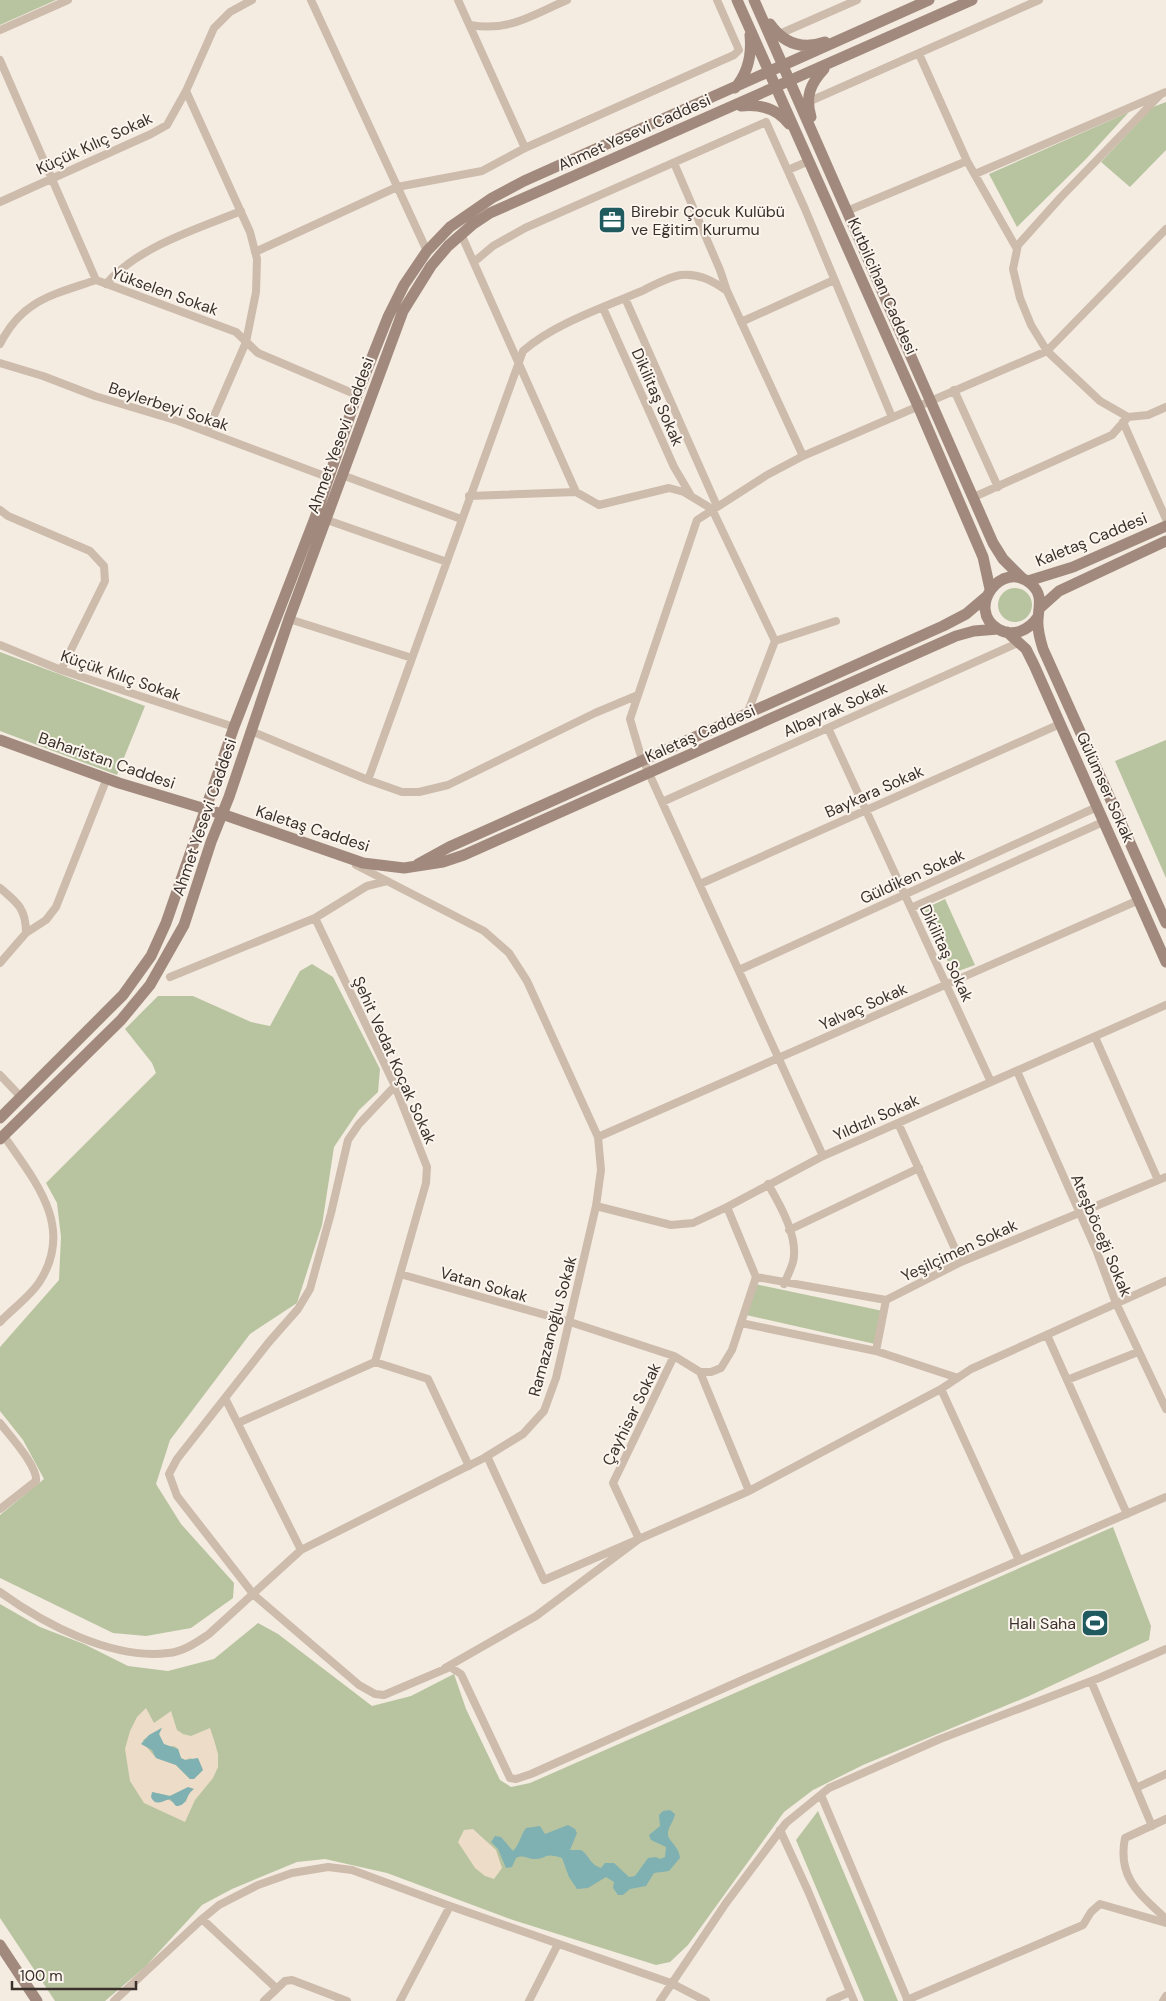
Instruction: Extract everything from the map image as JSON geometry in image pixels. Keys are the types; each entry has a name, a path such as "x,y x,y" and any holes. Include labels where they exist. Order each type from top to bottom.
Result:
{"main road":[{"name":"Kutbilcihan Caddesi","path":"737,0 918,406 983,557 988,593"},
{"name":"Ahmet Yesevi Caddesi","path":"0,1118 123,995 151,956 166,923 234,727 330,478 357,395 400,293 427,251 450,228 467,215 524,181 770,73 929,0"},
{"name":"Ahmet Yesevi Caddesi","path":"2,1137 118,1024 150,985 184,925 289,619 403,311 431,266 461,234 490,213 972,0"},
{"name":"Kutbilcihan Caddesi","path":"756,3 998,550 1025,580"},
{"path":"756,3 777,35 789,42 813,46 876,25"},
{"path":"734,89 746,71 750,57 749,26"},
{"path":"818,146 808,102 813,82 828,64"},
{"path":"732,107 753,104 770,108 786,120 800,140"},
{"name":"Kaletaş Caddesi","path":"1025,580 1073,568 1166,526"},
{"name":"Kaletaş Caddesi","path":"1039,612 1059,591 1166,541"},
{"path":"1039,612 1025,630 1003,630 987,615 988,593 1004,578 1025,580 1037,590 1039,612 1038,633 1043,649 1166,923"},
{"name":"Kaletaş Caddesi","path":"414,866 449,847 952,622 988,593"},
{"name":"Kaletaş Caddesi","path":"204,810 222,814 338,856 385,867 414,866 454,859 956,636 969,632 1003,630"},
{"name":"Gülümser Sokak","path":"1003,630 1020,642 1026,649 1166,962"},
{"name":"Baharistan Caddesi","path":"0,740 204,810"},
{"path":"0,1946 37,2001"}],"street":[{"path":"0,30 68,0"},
{"name":"Küçük Kılıç Sokak","path":"0,202 151,134 166,124 186,91 214,28 230,12 252,0"},
{"path":"312,0 427,251"},
{"path":"458,0 525,148"},
{"path":"470,25 487,28 506,27 568,0"},
{"path":"255,252 397,187 482,171 525,148 734,55 738,50 717,0"},
{"path":"777,35 857,0"},
{"path":"808,102 1039,0"},
{"path":"919,54 967,161 1017,249"},
{"name":"Yükselen Sokak","path":"0,60 96,280 210,320 236,332 258,353 357,395"},
{"path":"186,91 241,211 250,232 255,252 256,292 246,342 206,432"},
{"path":"975,174 1163,93"},
{"path":"1163,93 1060,197 1017,249 1013,269 1020,298 1031,325 1047,351 1100,401 1125,420 1166,519"},
{"path":"474,262 493,246 524,228 766,122 892,417"},
{"path":"788,170 809,161"},
{"path":"847,211 967,161"},
{"path":"674,163 720,270 726,291 803,456"},
{"path":"106,284 116,272 144,254 241,211"},
{"path":"823,1156 649,773 630,719 697,520 714,507 803,456 1047,351 1166,229"},
{"path":"461,234 576,492"},
{"path":"368,780 469,496 523,351 534,342 603,308 683,275 699,276 713,281 726,291"},
{"path":"0,344 9,325 22,311 37,302 96,280"},
{"path":"741,322 834,280"},
{"path":"625,298 714,507 775,641 747,714"},
{"name":"Dikilitaş Sokak","path":"603,308 674,467 691,496"},
{"name":"Beylerbeyi Sokak","path":"0,364 206,432 330,478"},
{"path":"954,390 998,487"},
{"path":"974,498 1112,435 1125,420 1148,415 1166,407"},
{"path":"342,475 461,519"},
{"path":"469,496 576,492 599,505 669,488 714,507"},
{"path":"1157,501 1166,497"},
{"path":"0,510 8,516 90,551 104,566 105,581 61,670"},
{"path":"326,520 447,562"},
{"path":"289,619 412,658"},
{"path":"775,641 836,621"},
{"name":"Albayrak Sokak","path":"662,802 1020,642"},
{"name":"Küçük Kılıç Sokak","path":"0,645 61,670 234,727"},
{"path":"251,731 368,780 402,792 419,792 448,785 638,695"},
{"name":"Baykara Sokak","path":"700,884 1060,724"},
{"name":"Dikilitaş Sokak","path":"828,728 991,1082"},
{"path":"0,963 26,933 46,920 56,907 107,778"},
{"name":"Güldiken Sokak","path":"739,970 1096,807"},
{"path":"911,908 1103,822"},
{"name":"Ramazanoğlu Sokak","path":"0,1592 29,1613 113,1648 137,1652 169,1653 193,1644 209,1634 254,1595 301,1550 487,1456 523,1434 544,1411 556,1378 596,1206 601,1170 598,1137 527,981 509,953 484,931 338,856"},
{"path":"170,977 315,918 367,886 387,881"},
{"path":"0,888 20,904 26,920 26,933"},
{"name":"Yalvaç Sokak","path":"598,1137 1139,900"},
{"name":"Şehit Vedat Koçak Sokak","path":"315,918 395,1086 427,1167 426,1183 375,1362"},
{"name":"Yıldızlı Sokak","path":"596,1206 671,1225 682,1226 692,1223 728,1208 768,1184 823,1156 1166,1005"},
{"path":"1095,1037 1158,1180"},
{"name":"Ateşböceği Sokak","path":"1016,1071 1097,1252 1116,1303 1166,1409"},
{"path":"0,1075 21,1097"},
{"path":"395,1086 359,1124 348,1140 331,1214 310,1289 298,1309 269,1342 177,1459 169,1474 177,1496 254,1595 359,1685 375,1694 384,1695 450,1667 461,1674 510,1778 516,1779 1166,1498"},
{"path":"898,1123 961,1262"},
{"path":"0,1322 40,1281 51,1253 53,1220 42,1191 2,1137"},
{"path":"789,1230 919,1168"},
{"name":"Yeşilçimen Sokak","path":"886,1300 961,1262 1166,1177"},
{"path":"768,1184 781,1207 789,1230 793,1260 784,1284"},
{"path":"728,1208 756,1277 732,1350 721,1368 711,1372 700,1372 748,1491"},
{"name":"Vatan Sokak","path":"400,1274 570,1322 674,1356 700,1372"},
{"path":"756,1277 784,1284 886,1300 876,1351"},
{"path":"487,1456 544,1580 748,1491 940,1389 971,1369 1166,1281"},
{"path":"741,1323 876,1351 958,1378"},
{"path":"1047,1335 1127,1514"},
{"path":"1067,1380 1138,1352"},
{"name":"Çayhisar Sokak","path":"639,1538 613,1483 674,1356"},
{"path":"238,1423 375,1362 428,1379 469,1466"},
{"path":"940,1389 1019,1560"},
{"path":"225,1398 301,1550"},
{"path":"0,1423 32,1465 36,1481 0,1509"},
{"path":"436,1673 536,1616 639,1538"},
{"path":"660,2001 726,1903 780,1830 829,1788 940,1739 1091,1681 1166,1649"},
{"path":"1091,1681 1152,1826"},
{"path":"1136,1788 1166,1774"},
{"path":"821,1795 907,2000 1083,1925 1091,1912 1100,1904 1166,1921"},
{"path":"1166,1820 1125,1838 1122,1853 1126,1874 1135,1888 1166,1921"},
{"path":"780,1830 854,2001"},
{"path":"114,2001 202,1918 219,1905 258,1885 292,1873 328,1867 352,1870 671,1983 706,2001"},
{"path":"400,2001 450,1906"},
{"path":"202,1918 276,1988"},
{"path":"528,2001 558,1944"},
{"path":"264,2001 285,1981 292,1980 347,2001"},
{"path":"830,2001 850,1992"},
{"path":"1163,2001 1166,1996"}],"green space":[{"path":"0,0 56,0 0,25"},
{"path":"1166,102 1166,150 1130,187 1101,162 1153,107"},
{"path":"1129,112 1086,159 1017,227 989,174"},
{"path":"1015,588 1022,589 1027,593 1031,598 1031,612 1027,617 1022,621 1015,622 1008,621 1003,617 999,612 998,605 999,598 1003,593 1008,589"},
{"path":"0,652 145,706 117,775 0,731"},
{"path":"1166,740 1166,878 1115,761"},
{"path":"945,899 975,965 953,973 924,909"},
{"path":"312,964 333,977 380,1069 378,1092 359,1110 334,1147 322,1225 297,1303 250,1334 170,1440 156,1484 181,1524 234,1583 233,1598 191,1628 146,1636 113,1633 0,1578 0,1515 44,1479 23,1440 0,1411 0,1347 59,1280 61,1237 57,1203 46,1183 156,1073 152,1063 125,1029 158,996 193,996 251,1022 270,1026 300,971"},
{"path":"755,1284 883,1311 875,1344 746,1315"},
{"path":"1113,1527 1151,1626 1149,1640 1029,1696 863,1765 813,1790 784,1812 688,1945 670,1962 656,1965 513,1920 387,1873 325,1859 297,1862 232,1889 202,1905 145,1967 105,2001 55,2001 0,1918 0,1604 40,1627 84,1644 128,1666 168,1671 214,1659 258,1623 278,1634 372,1706 411,1696 454,1674 466,1709 500,1780 511,1787 530,1783"},
{"path":"818,1811 898,2001 864,2001 796,1840"}],"shaded area":[{"path":"146,1708 154,1723 171,1711 177,1730 183,1734 191,1736 210,1728 218,1754 218,1767 213,1778 195,1800 185,1822 144,1803 130,1781 125,1749 130,1731 137,1717","holes":["161,1728 160,1740 167,1747 174,1746 178,1749 181,1758 185,1760 191,1758 199,1774 190,1779 176,1765 156,1758 145,1745 143,1740","193,1789 189,1792 186,1802 173,1802 152,1792 170,1796 183,1790"]},
{"path":"473,1829 496,1850 502,1868 494,1879 485,1876 475,1868 458,1842 464,1830"}],"water":[{"path":"162,1728 159,1734 164,1744 178,1749 181,1758 185,1760 198,1758 203,1770 194,1779 190,1779 176,1765 156,1758 152,1750 141,1744 149,1735"},
{"path":"188,1787 194,1789 180,1806 176,1806 170,1799 157,1803 151,1797 152,1792 170,1796"},
{"path":"670,1810 675,1814 668,1836 678,1850 680,1858 669,1871 654,1873 646,1886 630,1889 623,1895 618,1895 613,1888 614,1882 606,1877 588,1888 577,1889 569,1877 562,1858 556,1856 535,1859 519,1857 516,1858 512,1867 506,1868 498,1849 491,1842 495,1836 501,1837 513,1851 526,1828 540,1826 545,1834 568,1825 575,1829 577,1833 570,1850 581,1850 597,1867 601,1868 605,1863 614,1863 629,1877 635,1876 648,1858 656,1857 660,1859 665,1857 666,1847 651,1840 649,1835 660,1826 659,1815 663,1811"}],"place":[{"name":"Birebir Çocuk Kulübü ve Eğitim Kurumu","path":"612,220"},
{"name":"Halı Saha","path":"1095,1623"}]}
